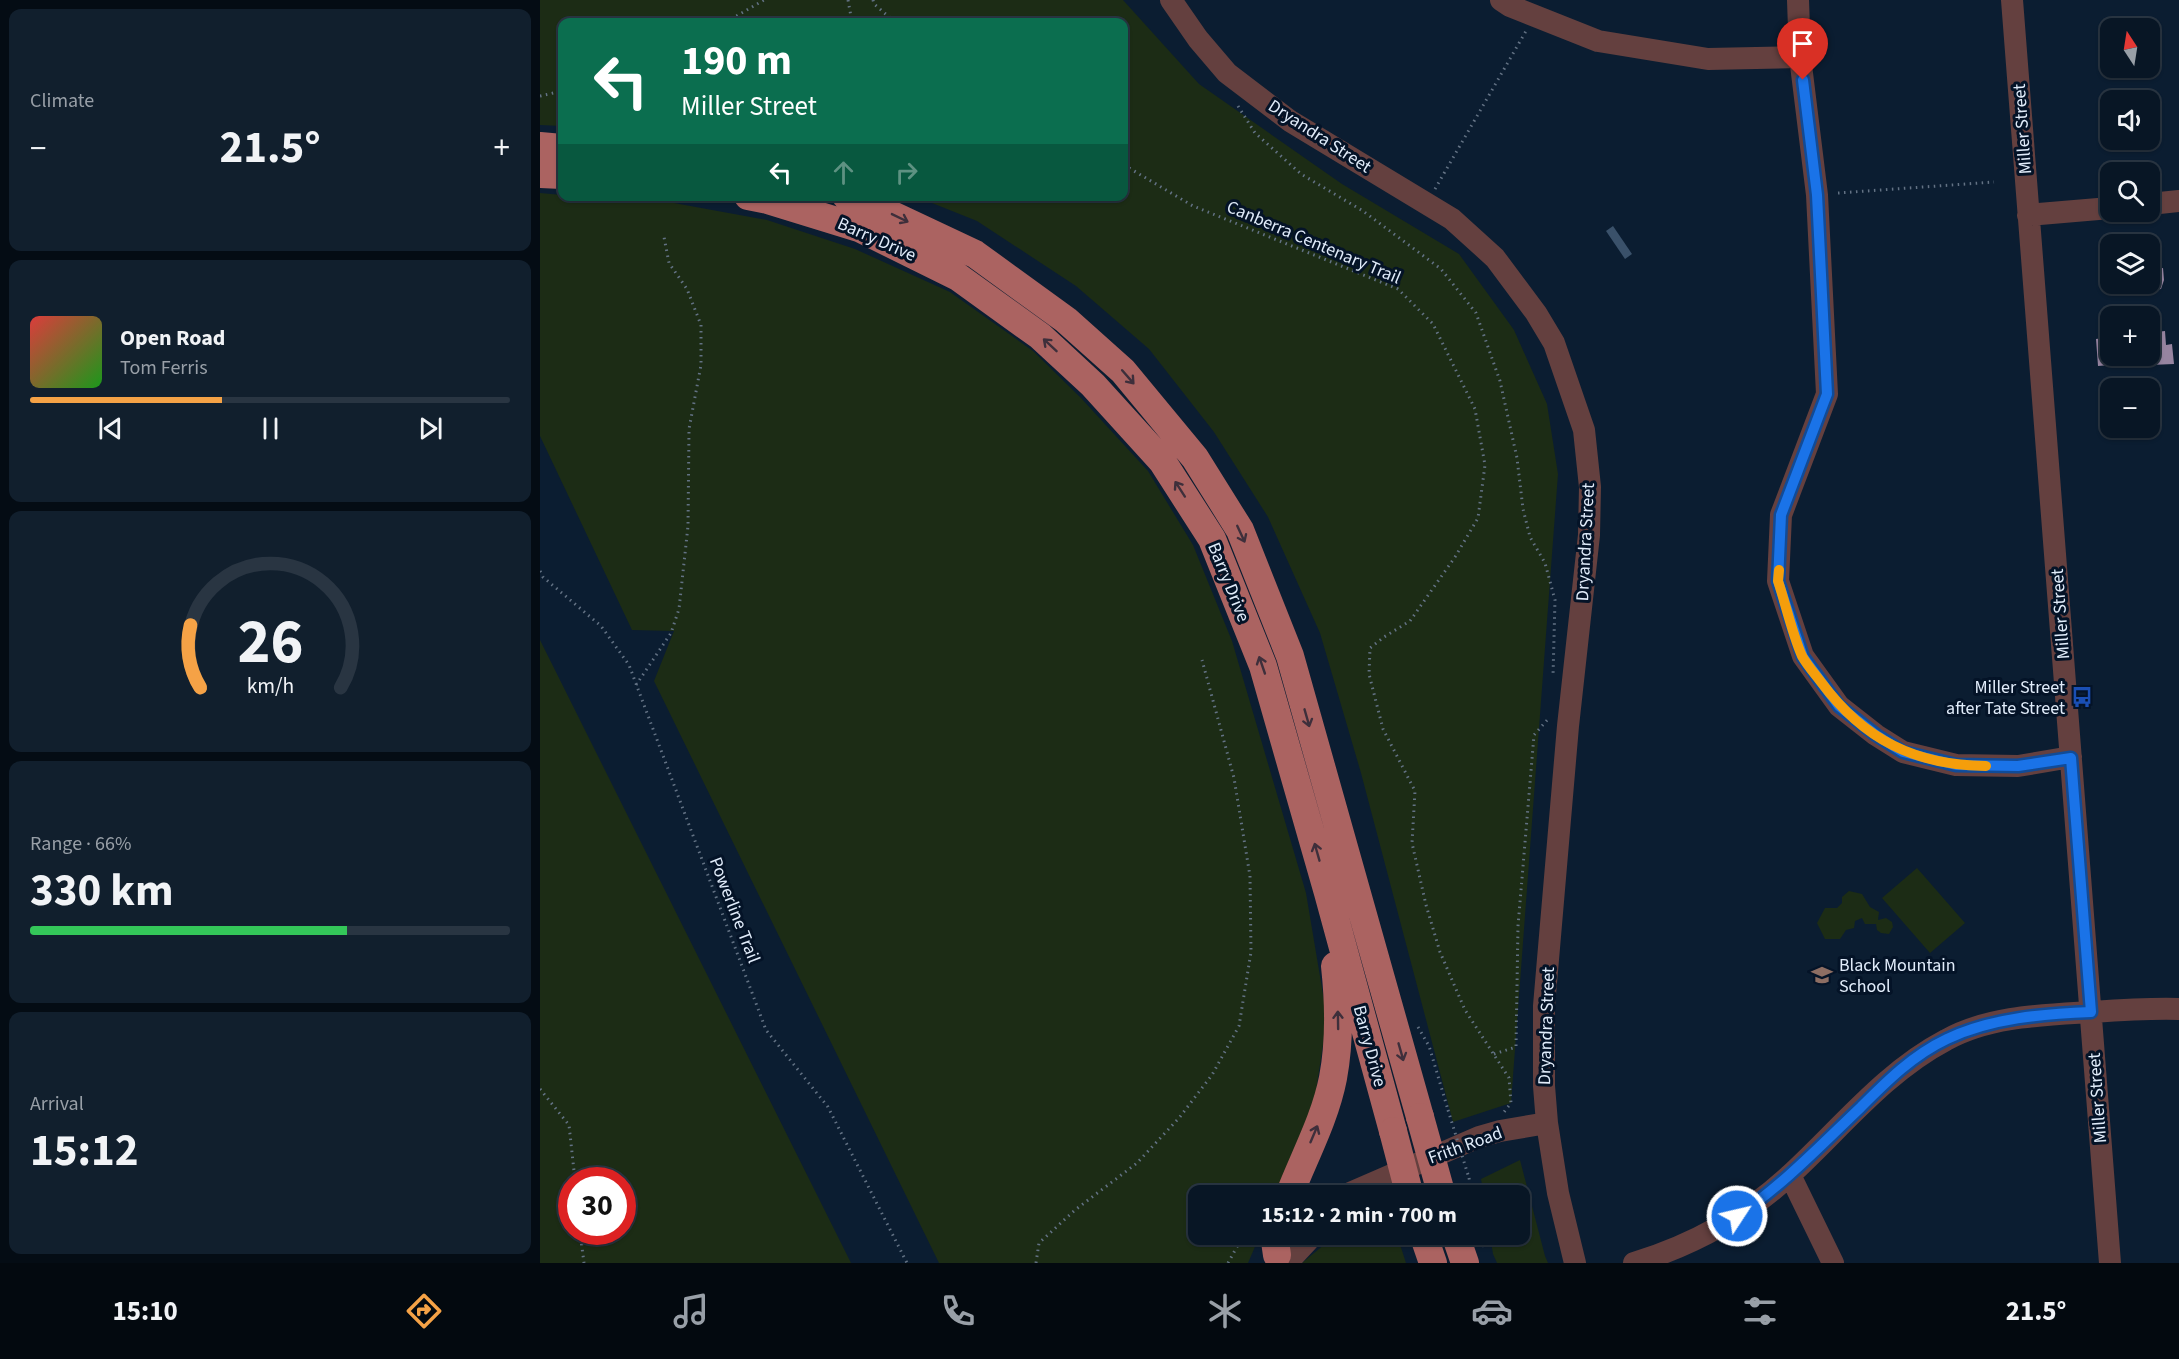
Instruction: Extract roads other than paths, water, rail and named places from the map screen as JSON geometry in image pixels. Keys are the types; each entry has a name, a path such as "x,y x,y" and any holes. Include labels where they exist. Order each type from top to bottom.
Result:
{"main road":[{"path":"540,146 558,148"},
{"path":"540,174 558,175"},
{"name":"Barry Drive","path":"771,201 859,228 958,277 1040,336 1093,385 1162,461 1212,539 1263,666 1328,893 1407,1185"},
{"name":"Barry Drive","path":"860,201 975,254 1066,320 1123,371 1195,458 1240,530 1290,656 1439,1185"},
{"path":"1293,1185 1328,1096 1337,1053 1337,985 1328,893"},
{"path":"1427,1245 1433,1263"},
{"path":"1459,1245 1465,1263"}],"street":[{"name":"Dryandra Street","path":"1171,0 1198,39 1227,73 1290,121 1452,219 1495,258 1536,313 1554,343 1584,430 1590,487 1589,535 1568,726 1544,1005 1544,1086 1547,1123 1558,1193 1575,1263"},
{"path":"1501,0 1510,6 1598,41 1708,59 1800,57"},
{"path":"1798,0 1800,57 1817,195 1827,394 1781,515 1778,581 1803,657 1839,706 1876,735 1903,752 1956,765 2018,766 2071,758"},
{"name":"Miller Street","path":"2012,0 2110,1263"},
{"path":"2160,203 2179,201"},
{"path":"2028,215 2100,209"},
{"path":"1634,1263 1670,1252 1717,1229 1757,1203 1790,1175 1901,1068 1947,1039 1980,1027 2033,1016 2151,1008 2179,1009"},
{"name":"Frith Road","path":"1368,1185 1479,1137 1547,1123"},
{"path":"1790,1175 1833,1263"},
{"name":"Frith Road","path":"1376,1185 1387,1177"}],"water":[{"path":"1613,226 1632,254 1625,259 1606,231"}],"place":[{"name":"Miller Street after Tate Street","path":"2082,697"},
{"name":"Black Mountain School","path":"1822,975"}]}
